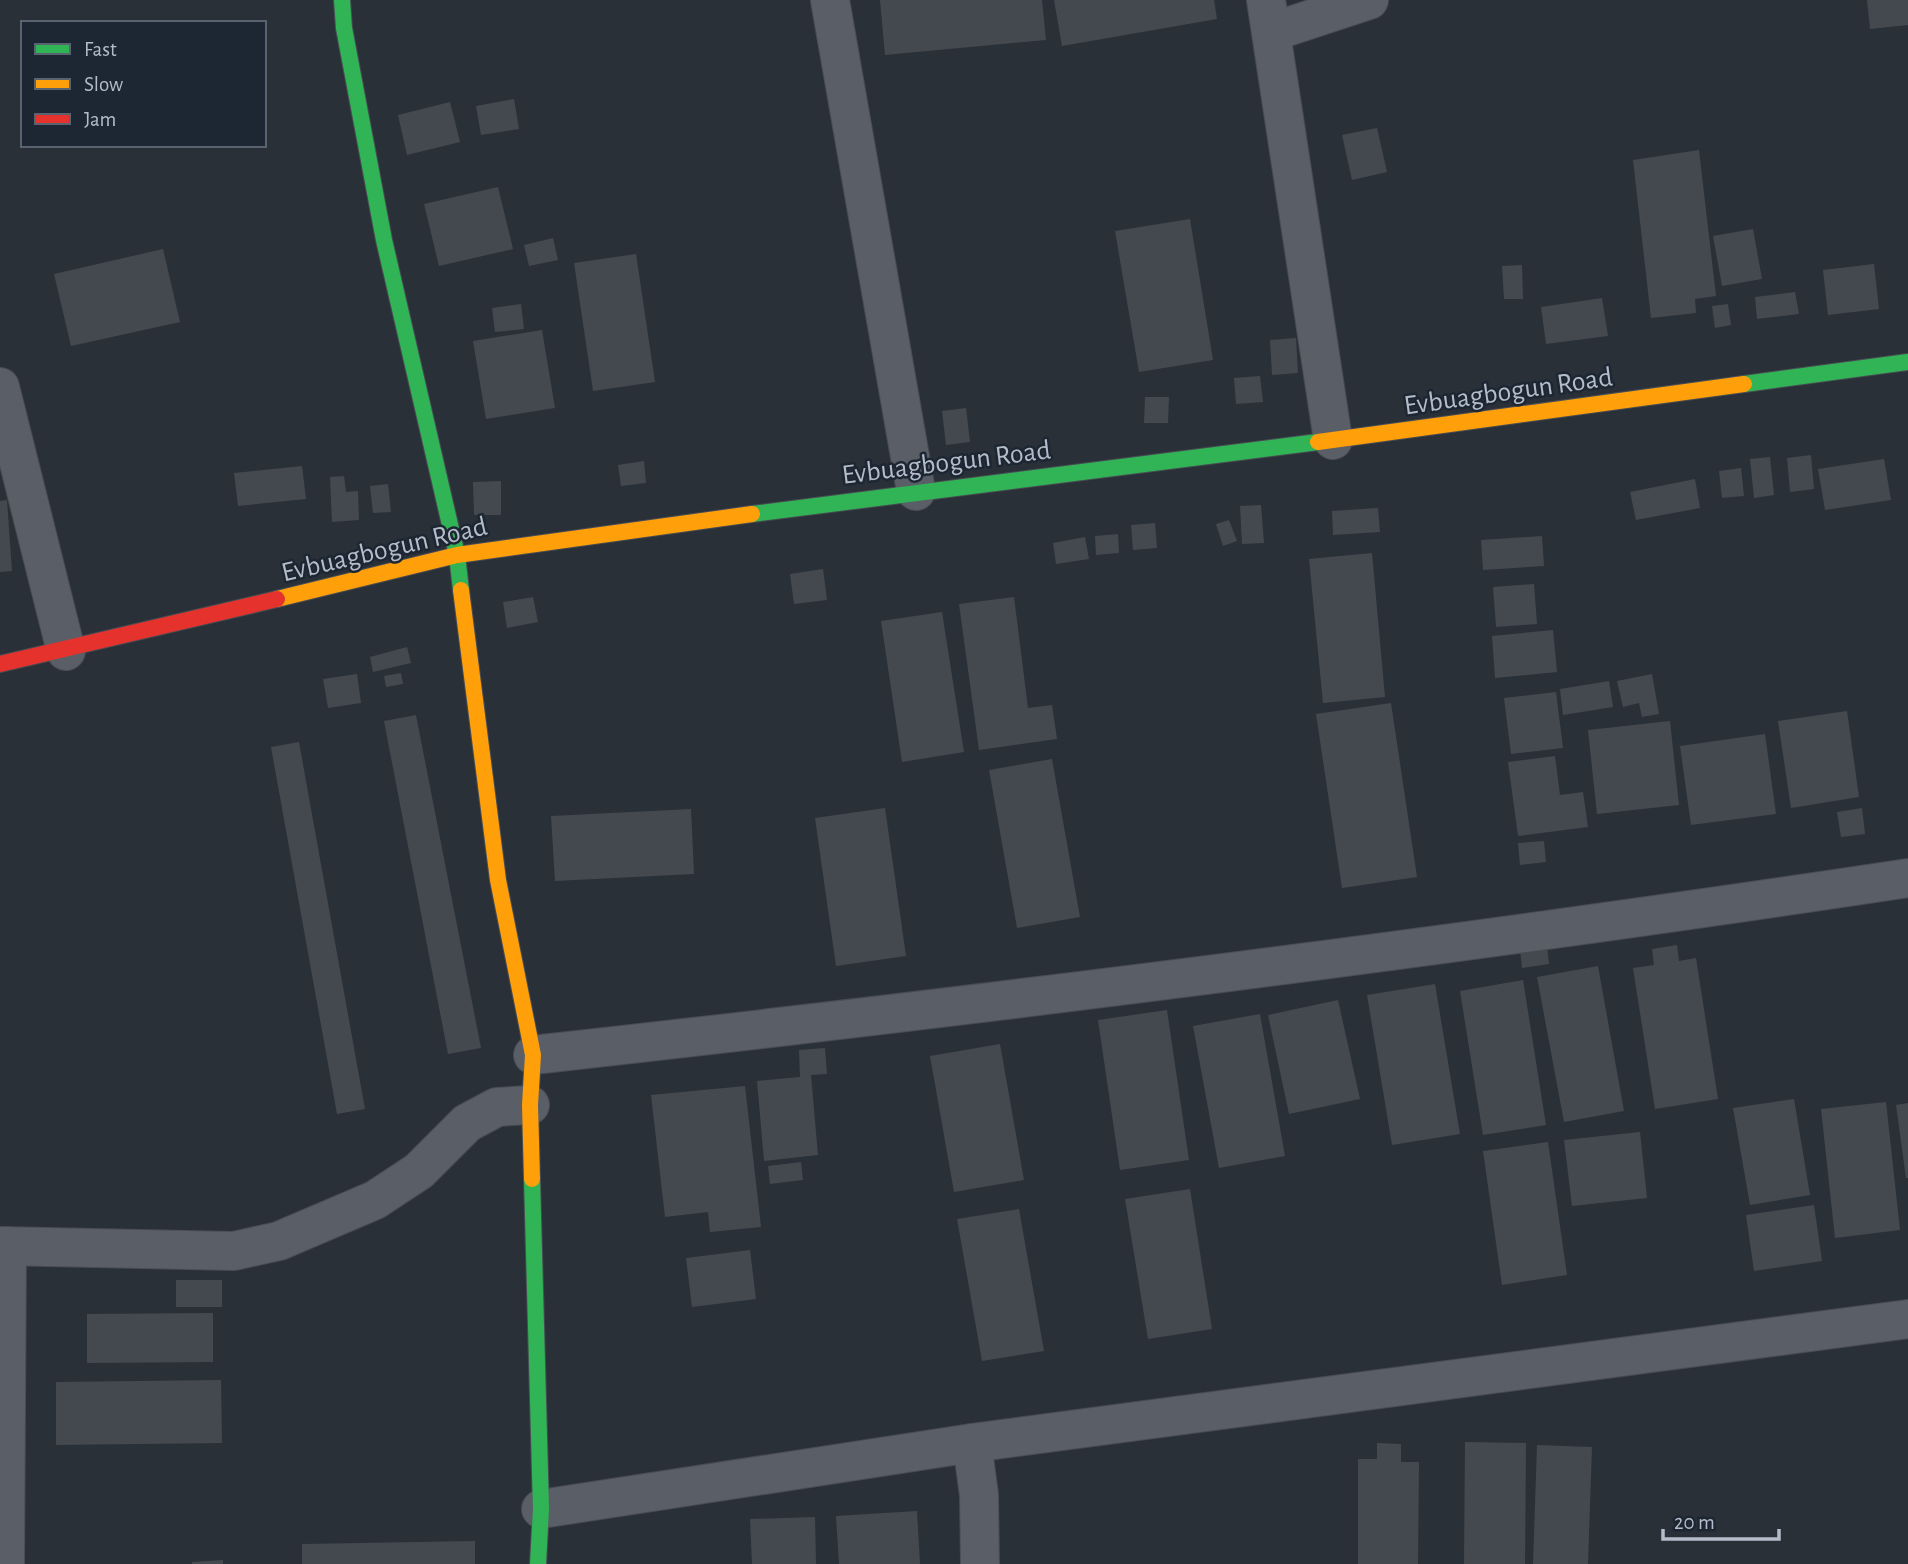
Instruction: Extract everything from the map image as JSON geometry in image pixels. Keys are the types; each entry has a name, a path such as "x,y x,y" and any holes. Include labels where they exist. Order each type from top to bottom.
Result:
{"street":[{"path":"342,0 344,28 384,240 457,555 498,880 533,1055 530,1105 541,1509 538,1564"},
{"path":"830,0 916,491"},
{"path":"1333,440 1269,16 1369,0"},
{"name":"Evbuagbogun Road","path":"0,664 66,651 457,555 916,491 1333,440 1908,362"},
{"path":"0,387 66,651"},
{"path":"533,1055 1032,999 1688,911 1908,878"},
{"path":"5,1564 3,1246 234,1251 279,1241 375,1199 419,1171 467,1123 497,1107 530,1105"},
{"path":"541,1509 972,1443 1908,1319"},
{"path":"972,1443 979,1495 980,1564"}],"building":[{"path":"880,0 1042,0 1046,40 885,55"},
{"path":"1054,0 1214,0 1217,19 1062,46"},
{"path":"1867,0 1908,0 1908,25 1870,29"},
{"path":"514,99 519,129 481,135 476,106"},
{"path":"450,102 460,142 407,155 398,115"},
{"path":"1377,128 1387,172 1352,180 1342,135"},
{"path":"1699,150 1716,296 1695,299 1696,313 1651,318 1633,160"},
{"path":"498,187 513,249 439,266 424,204"},
{"path":"1190,219 1213,360 1139,372 1115,231"},
{"path":"1753,229 1762,279 1722,286 1713,236"},
{"path":"553,238 558,260 529,266 524,245"},
{"path":"163,249 180,322 71,346 54,274"},
{"path":"636,254 655,382 593,391 574,263"},
{"path":"1874,264 1879,309 1828,315 1823,270"},
{"path":"1522,265 1523,299 1504,299 1502,266"},
{"path":"1795,292 1799,314 1757,319 1755,297"},
{"path":"1602,298 1608,336 1546,344 1541,307"},
{"path":"521,304 524,329 495,332 492,308"},
{"path":"1728,304 1731,325 1715,328 1712,306"},
{"path":"542,330 555,408 486,419 473,341"},
{"path":"1296,338 1298,373 1272,375 1270,340"},
{"path":"1260,376 1263,402 1236,404 1234,378"},
{"path":"1145,397 1169,397 1168,423 1144,423"},
{"path":"966,408 970,442 946,445 942,411"},
{"path":"1811,455 1814,489 1790,492 1787,458"},
{"path":"1770,457 1774,495 1754,498 1750,459"},
{"path":"1884,459 1891,500 1825,510 1818,469"},
{"path":"644,461 646,483 621,486 618,465"},
{"path":"302,466 306,499 238,506 234,473"},
{"path":"1741,468 1744,496 1722,498 1719,471"},
{"path":"344,476 346,492 358,491 359,520 332,522 330,477"},
{"path":"1695,479 1700,508 1636,520 1630,492"},
{"path":"501,481 501,515 474,515 473,482"},
{"path":"388,484 391,512 373,513 370,486"},
{"path":"7,500 12,571 0,572 0,501"},
{"path":"1261,505 1264,543 1242,544 1240,506"},
{"path":"1378,508 1380,532 1333,535 1332,511"},
{"path":"1229,520 1237,541 1223,546 1216,524"},
{"path":"1155,523 1157,548 1133,550 1131,525"},
{"path":"1118,534 1119,553 1096,555 1095,536"},
{"path":"1542,536 1544,566 1483,570 1481,540"},
{"path":"1085,537 1089,559 1056,564 1053,543"},
{"path":"1372,553 1385,697 1323,703 1309,559"},
{"path":"823,569 827,600 794,604 790,574"},
{"path":"1534,584 1537,624 1496,627 1493,587"},
{"path":"533,597 538,622 507,628 503,602"},
{"path":"1014,597 1028,708 1052,705 1057,739 979,750 959,604"},
{"path":"942,612 964,752 902,762 881,621"},
{"path":"1553,630 1557,672 1495,678 1492,636"},
{"path":"407,647 411,663 373,672 370,657"},
{"path":"401,673 403,684 386,687 384,676"},
{"path":"357,674 361,703 328,708 323,679"},
{"path":"1652,674 1659,714 1642,717 1639,703 1623,707 1617,681"},
{"path":"1609,681 1613,707 1563,715 1560,689"},
{"path":"1556,692 1563,748 1511,754 1504,698"},
{"path":"1391,703 1417,877 1342,888 1316,714"},
{"path":"1847,711 1859,797 1791,808 1778,721"},
{"path":"416,715 481,1048 448,1054 384,721"},
{"path":"1670,721 1679,805 1597,814 1588,730"},
{"path":"1765,734 1776,814 1691,825 1680,746"},
{"path":"299,742 365,1109 337,1114 271,747"},
{"path":"1555,756 1560,795 1583,792 1588,827 1518,836 1508,762"},
{"path":"1052,759 1080,917 1017,928 989,770"},
{"path":"885,808 906,956 836,966 815,818"},
{"path":"1862,808 1865,834 1841,837 1837,812"},
{"path":"691,809 694,874 555,881 551,816"},
{"path":"1544,841 1546,862 1520,865 1518,843"},
{"path":"1547,945 1549,964 1522,968 1520,949"},
{"path":"1677,945 1679,961 1696,958 1718,1099 1655,1109 1633,968 1654,965 1652,949"},
{"path":"1598,966 1624,1111 1564,1122 1537,977"},
{"path":"1523,980 1546,1125 1483,1135 1460,991"},
{"path":"1435,984 1460,1134 1392,1145 1367,995"},
{"path":"1338,1000 1360,1099 1289,1114 1268,1015"},
{"path":"1167,1010 1189,1160 1120,1170 1098,1020"},
{"path":"1260,1014 1285,1156 1219,1168 1193,1026"},
{"path":"1000,1044 1024,1180 954,1192 930,1056"},
{"path":"825,1048 827,1074 811,1075 818,1155 764,1161 757,1081 800,1077 799,1050"},
{"path":"745,1086 761,1227 710,1232 708,1212 665,1217 651,1095"},
{"path":"1794,1099 1810,1195 1750,1205 1733,1108"},
{"path":"1886,1102 1900,1230 1835,1238 1821,1109"},
{"path":"1908,1103 1908,1178 1906,1178 1896,1105"},
{"path":"1640,1132 1647,1198 1572,1206 1564,1140"},
{"path":"1548,1142 1567,1275 1502,1285 1483,1151"},
{"path":"801,1162 803,1180 770,1184 768,1166"},
{"path":"1190,1189 1212,1329 1148,1339 1125,1199"},
{"path":"1814,1205 1822,1261 1754,1271 1746,1215"},
{"path":"1019,1209 1044,1351 982,1361 957,1219"},
{"path":"750,1250 756,1299 692,1307 686,1258"},
{"path":"176,1280 222,1280 222,1307 176,1307"},
{"path":"213,1313 213,1362 87,1363 87,1314"},
{"path":"221,1380 222,1443 56,1445 56,1382"},
{"path":"1465,1442 1526,1443 1525,1564 1464,1564"},
{"path":"1377,1443 1401,1444 1401,1462 1419,1462 1418,1564 1358,1564 1358,1459 1377,1459"},
{"path":"1537,1445 1592,1447 1588,1564 1533,1564"},
{"path":"917,1511 920,1564 839,1564 836,1516"},
{"path":"815,1517 816,1564 752,1564 750,1519"},
{"path":"475,1541 475,1564 302,1564 302,1544"},
{"path":"223,1560 223,1564 192,1564 192,1562"}],"traffic: fast":[{"path":"342,0 344,28 384,240 457,555 461,590"},
{"path":"1744,384 1908,362"},
{"path":"752,514 1318,442"},
{"path":"532,1179 541,1509 538,1564"}],"traffic: slow":[{"path":"1318,442 1744,384"},
{"path":"277,599 457,555 752,514"},
{"path":"461,590 498,880 533,1055 530,1105 532,1179"}],"traffic: jam":[{"path":"0,664 277,599"}]}
